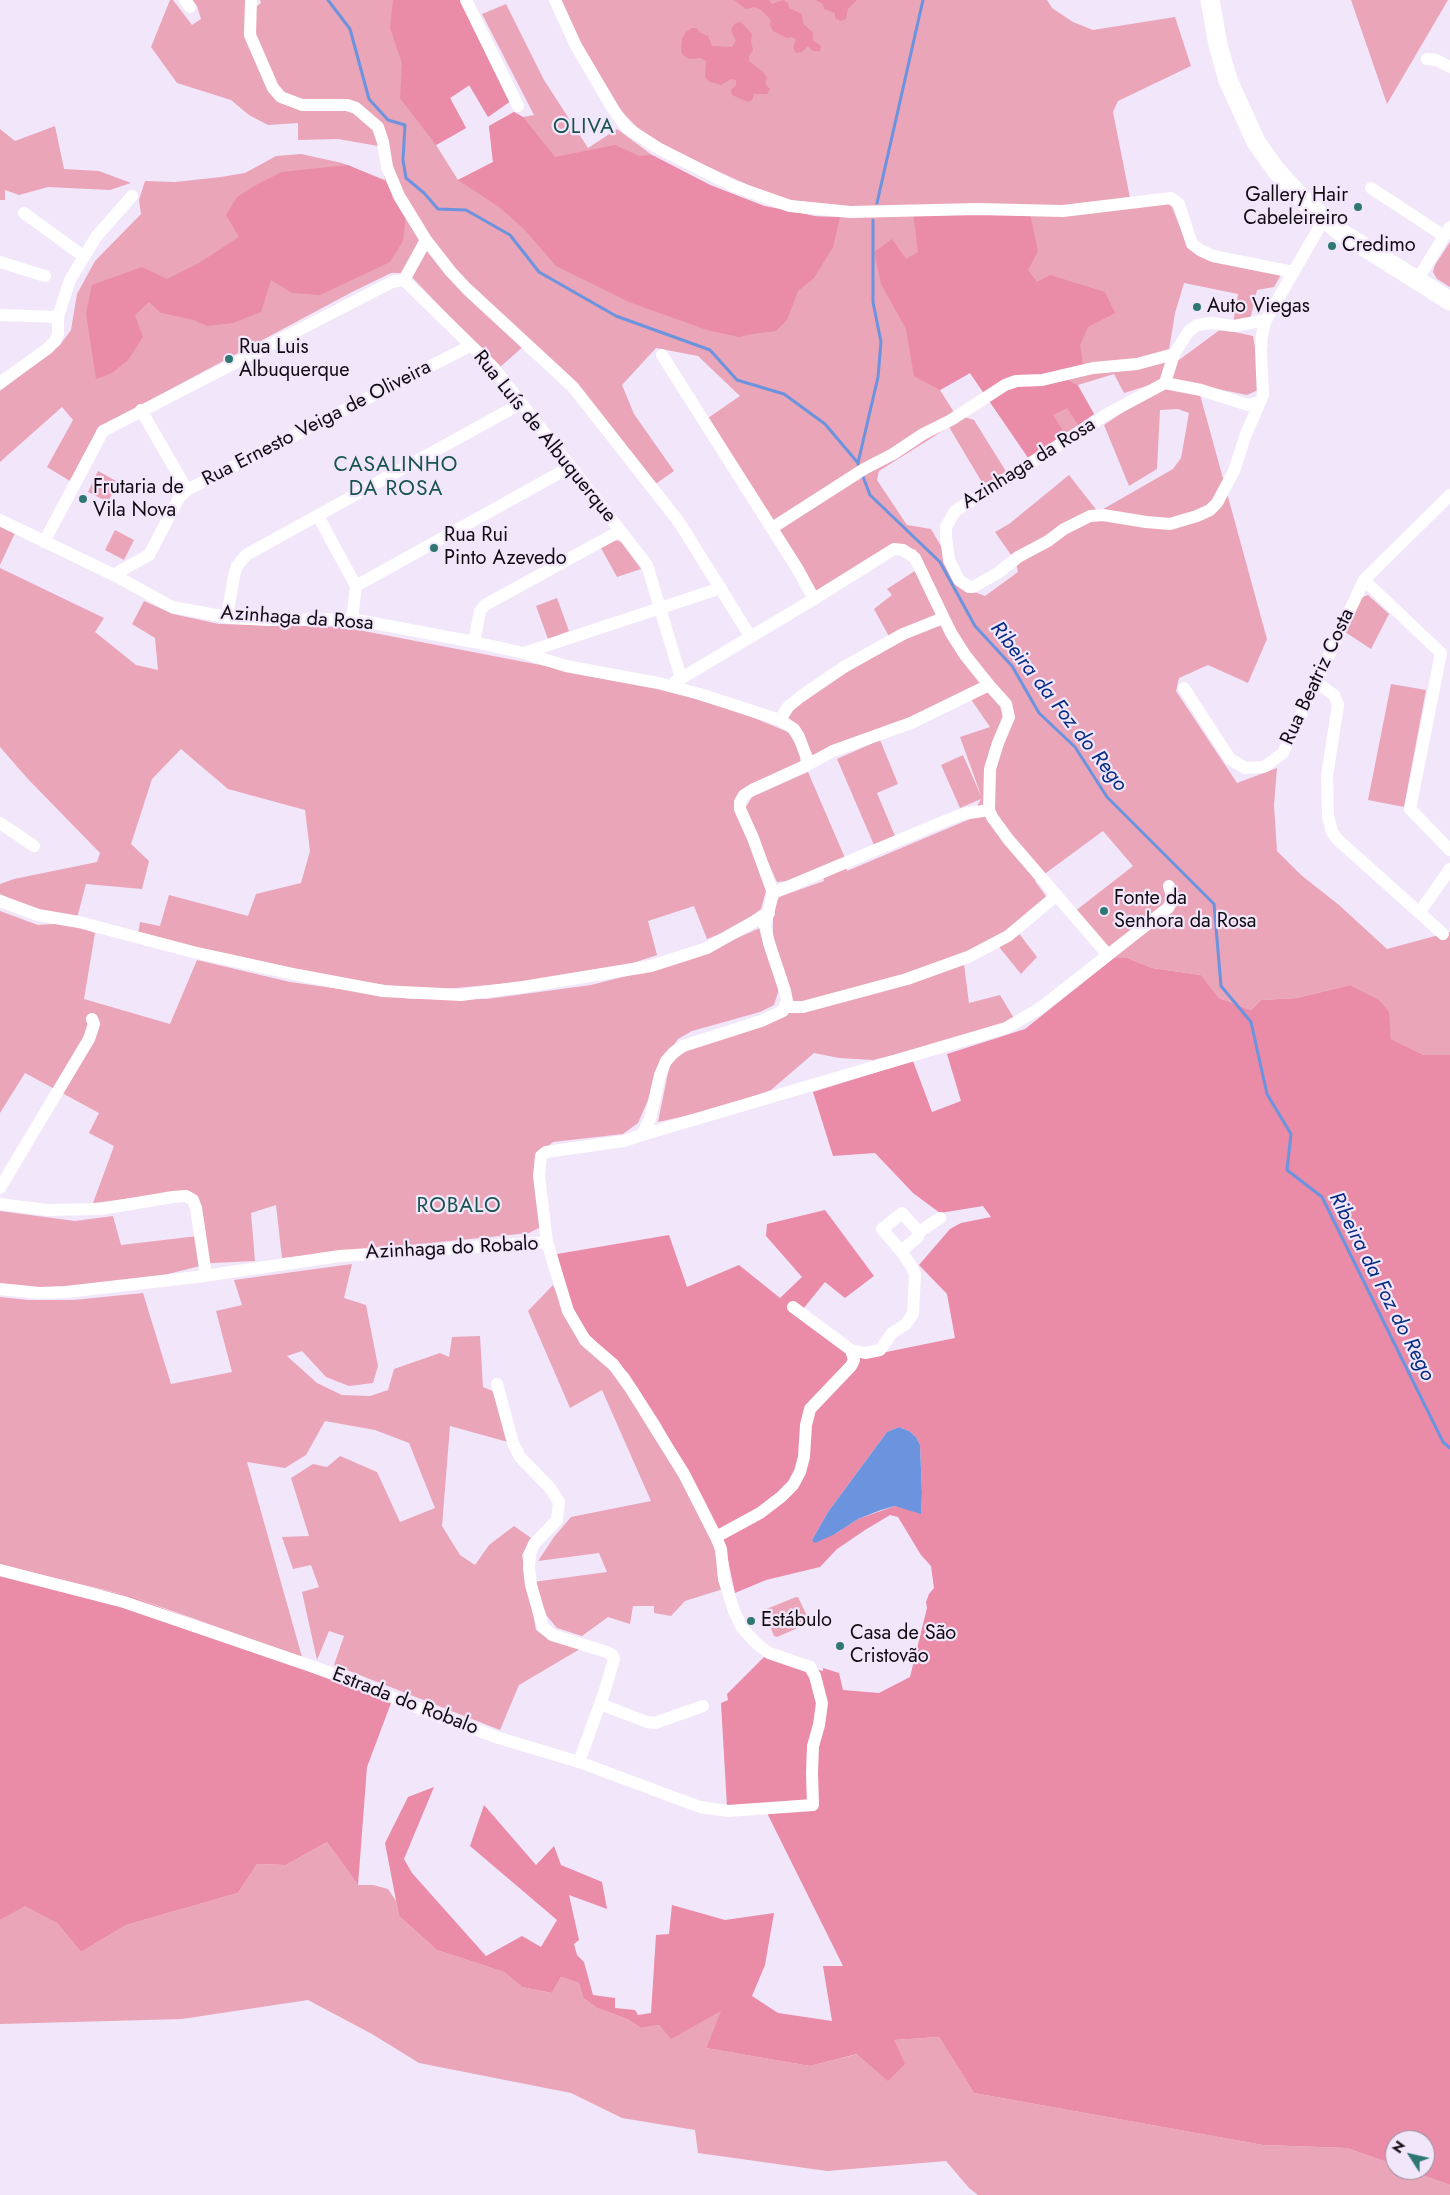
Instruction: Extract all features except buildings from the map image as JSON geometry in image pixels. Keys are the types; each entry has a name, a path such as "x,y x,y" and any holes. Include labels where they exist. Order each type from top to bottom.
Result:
{"main road":[{"path":"1210,0 1222,63 1245,121 1256,142 1276,170 1291,188 1324,219 1359,244 1450,301"}],"street":[{"path":"251,0 250,35 273,88 281,97 302,105 347,105 356,108 378,127 383,142 387,167 400,196 426,240 467,289 573,386 667,505 693,542 750,636"},
{"path":"466,0 518,106"},
{"path":"555,0 576,46 613,109 627,128 658,148 733,186 790,206 856,212 978,209 1063,211 1170,198 1179,204 1192,244 1200,250 1213,256 1293,272"},
{"path":"1427,59 1436,60 1450,67"},
{"path":"1372,188 1447,231 1417,280"},
{"path":"0,383 47,349 54,341 58,334 58,317 70,280 83,256 96,238 132,196"},
{"path":"24,213 83,256"},
{"name":"Azinhaga da Rosa","path":"1165,382 1109,413 955,511 948,522 946,537 949,560 959,580 969,587 973,587 998,573 1018,557 1048,541 1064,529 1090,516 1103,515 1170,524 1210,510 1224,491 1263,395 1262,334 1266,320 1324,219"},
{"path":"44,542 103,431 392,282 404,280 426,240"},
{"path":"0,262 45,276"},
{"name":"Rua Luís de Albuquerque","path":"404,280 494,368 520,404 647,565 681,678"},
{"path":"0,315 58,317"},
{"path":"1260,402 1248,405 1201,390 1165,382 1174,354 1189,331 1197,325 1211,323 1234,326 1266,320"},
{"name":"Rua Ernesto Veiga de Oliveira","path":"116,576 120,571 149,555 179,498 187,490 470,346"},
{"path":"772,528 864,469 893,454 923,434 951,420 1005,385 1016,381 1042,380 1093,368 1137,364 1174,354"},
{"path":"662,355 797,568 814,600"},
{"path":"227,617 237,566 246,555 520,404"},
{"path":"142,410 187,490"},
{"path":"356,586 570,467"},
{"name":"Rua Beatriz Costa","path":"1184,688 1230,759 1245,768 1264,767 1283,753 1364,580 1450,495"},
{"path":"318,516 356,586 352,619"},
{"name":"Azinhaga da Rosa","path":"0,520 116,576 172,607 227,617 268,620 352,619 474,642 524,653 566,666 668,686 780,720 794,729 809,764"},
{"path":"474,642 480,611 485,605 620,531"},
{"path":"668,686 814,600 889,551 899,549 915,558 942,618 965,655 1006,704 1009,717 990,769 989,810 1008,840 1108,955"},
{"path":"1364,580 1446,652 1410,807 1412,812 1450,850"},
{"path":"524,653 721,588"},
{"path":"780,720 788,707 800,697 844,667 896,637 942,618"},
{"path":"1316,682 1334,695 1338,705 1327,776 1328,816 1332,832 1337,839 1442,934"},
{"path":"642,1135 650,1118 660,1075 666,1061 674,1052 696,1042 780,1014 786,1007 785,991 767,935 766,926 773,893 740,809 740,802 744,795 833,752 910,723 989,685"},
{"path":"773,893 963,814 989,810"},
{"path":"0,823 34,846"},
{"path":"1419,913 1450,869"},
{"path":"547,1242 539,1176 540,1156 552,1151 615,1142 642,1135 1006,1028 1039,1009 1168,908 1173,899 1169,886"},
{"path":"786,1007 803,1007 906,980 959,961 1008,936 1057,895"},
{"path":"0,901 38,916 79,922 193,952 298,975 383,991 461,995 651,966 706,948 768,913"},
{"path":"0,1188 89,1039 94,1024 92,1019"},
{"path":"0,1204 48,1210 100,1210 174,1196 186,1196 193,1200 196,1208 206,1275"},
{"path":"793,1307 851,1350 865,1352 880,1350 892,1333 906,1324 913,1314 915,1274 901,1251 882,1229 902,1213 919,1232 940,1218"},
{"path":"901,1251 918,1238"},
{"name":"Azinhaga do Robalo","path":"0,1289 39,1293 66,1292 340,1256 547,1242 568,1310 585,1340 612,1364 651,1418 684,1474 716,1537 721,1549 724,1579 734,1611 742,1628 757,1644 769,1653 810,1667 822,1703 819,1725 813,1746 813,1805"},
{"path":"716,1537 760,1513 781,1498 793,1485 800,1472 810,1409 851,1366 854,1360 851,1350"},
{"path":"497,1384 512,1443 520,1457 550,1488 559,1502 557,1520 534,1544 530,1554 531,1585 543,1626 552,1635 612,1655 613,1667 579,1762"},
{"name":"Estrada do Robalo","path":"0,1570 124,1602 346,1679 430,1713 499,1738 579,1762 700,1808 714,1810 763,1810 813,1805"},
{"path":"600,1704 655,1723 703,1706"}],"shaded area":[{"path":"170,0 173,0 192,25 201,19 197,6 192,0 245,0 257,6 261,3 260,0 458,0 488,117 470,85 450,98 466,128 436,145 458,180 493,162 489,126 514,112 523,117 534,115 482,14 506,4 544,80 588,148 617,129 652,155 710,185 764,206 815,216 840,217 1168,203 1172,207 1187,245 1282,273 1274,287 1257,290 1250,320 1233,323 1238,294 1184,283 1175,313 1167,362 1179,360 1221,329 1253,336 1260,376 1258,390 1247,395 1169,379 1124,393 1114,374 1078,385 1094,414 1029,459 970,373 940,390 955,414 974,420 1007,473 983,484 949,427 879,471 877,480 907,525 931,529 966,589 985,596 1018,572 1016,562 995,532 1009,524 1069,475 1098,512 1173,469 1181,458 1189,413 1178,409 1160,410 1157,469 1129,486 1104,425 1159,388 1199,391 1267,639 1248,683 1208,665 1179,678 1176,691 1237,783 1277,768 1274,805 1277,851 1301,875 1339,905 1387,949 1450,932 1450,1055 1424,1055 1391,1039 1388,1012 1378,1000 1350,985 1297,998 1261,1000 1251,1010 1219,998 1201,975 1152,968 1127,958 1114,958 1074,912 1133,866 1103,831 1035,881 1048,899 1014,927 1037,957 1021,974 995,942 963,957 969,1003 1000,995 1015,1020 990,1032 873,1060 839,1058 814,1053 771,1090 721,1108 658,1122 670,1063 694,1045 782,1009 773,944 773,909 779,897 824,881 821,867 796,880 777,882 744,810 752,797 808,772 845,858 847,871 970,819 981,799 960,808 941,765 963,755 982,798 960,737 990,727 966,692 906,721 814,758 799,728 773,716 891,640 874,609 892,595 887,589 924,565 916,550 898,544 816,595 708,418 740,396 698,356 656,348 622,385 634,414 674,471 654,485 590,403 524,346 499,368 408,273 391,273 352,292 98,428 70,481 47,467 73,420 62,407 0,462 0,391 60,345 71,330 77,294 95,261 141,214 139,200 145,181 175,182 245,173 276,156 301,154 342,163 385,180 378,146 338,139 298,140 298,123 268,125 249,115 231,100 177,83 151,47"},
{"path":"393,0 460,0 511,101 488,117 469,85 450,98 466,128 436,145 400,98 402,63 390,28"},
{"path":"558,0 1047,0 1052,8 1073,22 1093,30 1175,17 1191,66 1118,101 1113,112 1130,198 1065,208 856,207 779,199 656,143 639,129 622,112"},
{"path":"734,0 769,0 772,4 783,0 788,3 789,8 802,14 803,23 813,33 813,40 821,46 820,51 813,51 808,46 802,52 796,53 793,48 796,39 787,38 773,31 770,25 771,20 761,10 755,7 746,9"},
{"path":"816,0 857,0 848,9 846,19 841,21 835,18 835,13 824,9 823,4"},
{"path":"1351,0 1448,0 1387,104"},
{"path":"741,22 752,34 753,50 749,56 749,61 763,72 767,78 765,84 770,89 767,94 754,94 752,100 748,102 732,95 731,90 736,85 736,80 731,79 721,85 710,82 705,77 706,61 701,58 689,59 681,51 682,39 686,32 692,28 697,28 699,32 708,36 712,46 732,47 736,41 731,30 734,24"},
{"path":"514,112 523,117 555,157 615,145 639,156 652,155 710,185 764,206 819,217 840,217 833,247 814,278 798,291 787,320 776,331 739,337 707,330 629,302 556,266 524,229 499,207 458,180 493,162 489,126"},
{"path":"55,126 64,169 99,171 131,183 110,190 48,187 19,195 5,190 5,200 0,200 0,129 15,141"},
{"path":"348,165 385,181 406,214 403,241 390,262 320,295 292,293 271,280 261,312 233,323 207,326 194,320 161,313 149,302 135,315 143,337 128,360 112,373 96,379 86,313 92,285 142,267 167,279 199,263 239,237 226,215 237,197 256,185 282,172"},
{"path":"913,212 1030,214 1038,251 1028,270 1037,282 1050,275 1105,292 1115,313 1088,327 1080,345 1083,364 1068,380 1077,385 1094,414 1078,425 1067,408 1053,415 1065,434 1029,459 970,373 940,390 914,376 906,329 881,284 874,252 892,239 906,259 918,252"},
{"path":"1450,242 1450,287 1437,279 1433,272 1435,265"},
{"path":"98,471 118,482 108,502 88,492"},
{"path":"0,526 15,533 0,565"},
{"path":"115,530 134,540 124,560 105,550"},
{"path":"616,540 621,542 641,569 617,577 601,548"},
{"path":"0,568 104,618 95,632 136,665 158,670 155,638 132,624 144,601 173,614 219,624 343,627 561,669 641,682 747,715 788,732 801,753 800,763 736,800 767,887 761,909 737,927 707,939 694,906 648,921 657,955 621,967 530,981 424,991 289,970 138,934 140,922 160,926 169,895 248,916 256,894 301,883 310,851 305,810 228,789 181,749 152,779 131,844 149,861 142,889 86,884 77,918 29,908 0,894 0,884 14,879 97,862 100,853 27,778 0,747"},
{"path":"1368,595 1389,614 1371,649 1345,632 1361,598"},
{"path":"557,598 569,631 548,639 536,606"},
{"path":"1391,684 1426,690 1404,807 1368,800"},
{"path":"880,740 898,784 877,793 895,836 874,845 837,759"},
{"path":"0,911 38,925 70,923 95,933 84,999 170,1024 197,960 290,982 411,999 487,999 591,985 685,961 760,928 779,989 774,1005 760,1012 692,1031 678,1039 661,1062 652,1091 638,1123 623,1134 553,1142 540,1153 541,1227 529,1233 282,1258 276,1205 251,1213 255,1261 212,1263 164,1275 61,1288 19,1286 0,1284 0,1211 75,1221 113,1216 121,1245 206,1235 201,1208 164,1194 93,1203 114,1146 89,1133 99,1113 25,1073 0,1113"},
{"path":"1114,958 1127,958 1152,968 1201,975 1219,998 1251,1010 1261,1000 1297,998 1350,985 1379,1000 1389,1012 1391,1039 1424,1055 1450,1055 1450,2185 1435,2180 1435,2130 1385,2130 1385,2161 1347,2148 1263,2145 974,2093 939,2037 894,2040 905,2064 888,2081 857,2054 810,2066 706,2048 721,2011 671,2039 659,2025 641,2028 627,2019 597,2008 583,1998 579,1983 561,1977 552,1993 522,1987 504,1972 437,1950 399,1916 385,1843 408,1797 434,1787 404,1859 412,1873 486,1956 522,1936 541,1947 557,1920 470,1846 484,1805 536,1865 554,1846 561,1865 602,1882 607,1909 569,1895 579,1940 574,1944 577,1955 584,1962 593,1995 615,1998 615,2008 635,2010 638,2015 651,2013 656,1935 669,1934 672,1905 725,1920 774,1913 765,1965 752,1996 778,2013 832,2021 823,1966 843,1966 767,1813 727,1807 721,1703 728,1700 727,1694 765,1656 823,1671 823,1668 839,1673 843,1690 879,1693 910,1677 927,1608 926,1602 934,1588 931,1566 921,1555 898,1517 890,1515 837,1549 820,1567 766,1580 735,1593 725,1546 704,1500 659,1421 628,1373 588,1334 571,1308 557,1254 669,1235 687,1287 739,1265 780,1298 802,1277 766,1236 767,1224 825,1210 874,1276 845,1298 825,1282 803,1309 862,1357 955,1338 947,1294 919,1265 950,1229 961,1223 991,1217 983,1206 940,1213 913,1193 875,1153 833,1156 813,1092 913,1061 932,1112 961,1101 947,1054 1025,1029","holes":["899,1427 909,1431 916,1437 920,1445 921,1513 895,1506 858,1519 835,1534 812,1540 828,1512 887,1432"]},
{"path":"352,1264 344,1298 366,1305 378,1366 373,1383 349,1386 326,1377 302,1351 287,1356 317,1383 342,1395 370,1396 388,1390 394,1369 440,1353 449,1357 452,1337 480,1336 483,1387 495,1392 508,1442 450,1426 442,1526 460,1555 475,1565 489,1545 514,1526 531,1538 522,1555 536,1630 546,1637 580,1649 519,1685 500,1730 334,1665 344,1636 329,1631 317,1660 302,1592 319,1587 311,1565 293,1569 282,1537 309,1536 291,1478 313,1464 327,1467 340,1456 377,1472 400,1522 435,1508 409,1443 375,1430 325,1421 306,1455 285,1468 247,1462 302,1657 130,1596 0,1565 0,1297 28,1300 73,1300 143,1293 171,1384 232,1372 216,1311 242,1305 234,1280"},
{"path":"553,1285 580,1344 620,1379 680,1473 716,1548 723,1589 685,1601 671,1616 654,1613 654,1606 633,1606 630,1624 608,1617 582,1636 557,1628 547,1616 533,1582 607,1572 599,1553 538,1561 554,1537 571,1517 651,1501 602,1390 570,1408 528,1311"},
{"path":"0,1568 130,1596 394,1695 367,1767 358,1885 327,1842 286,1865 257,1864 238,1893 126,1925 81,1952 57,1923 25,1906 0,1920"},
{"path":"798,1597 809,1620 807,1624 777,1637 774,1636 764,1610"},
{"path":"327,1842 358,1885 373,1885 388,1889 396,1901 399,1916 437,1950 504,1972 522,1987 552,1993 561,1977 579,1983 583,1998 597,2008 627,2019 641,2028 659,2025 671,2038 722,2010 706,2048 810,2066 858,2054 894,2040 939,2037 974,2093 1263,2145 1347,2148 1385,2161 1385,2180 1435,2180 1450,2185 1450,2195 978,2195 969,2188 946,2161 827,2171 698,2153 695,2130 622,2118 571,2093 419,2063 372,2034 308,2000 182,2019 0,2024 0,1920 25,1905 57,1923 81,1952 126,1925 238,1893 257,1864 286,1865"}],"water":[{"path":"899,1427 909,1431 916,1437 920,1445 921,1514 895,1506 858,1519 835,1534 815,1543 812,1540 828,1512 887,1432"}],"waterway":[{"path":"328,0 350,29 369,99 388,120 405,125 403,160 406,178 424,193 438,209 466,210 510,235 539,272 616,316 710,350 737,380 784,394 825,424 858,463"},
{"name":"Ribeira da Foz do Rego","path":"877,203 923,0"},
{"name":"Ribeira da Foz do Rego","path":"859,468 858,463 878,377 881,342 873,302 873,220"},
{"name":"Ribeira da Foz do Rego","path":"862,474 870,495 940,562 975,626 1012,666 1039,713 1075,747 1107,797 1214,904 1221,986 1251,1022 1267,1094 1291,1134 1287,1170 1322,1197 1443,1442 1450,1448"}],"place":[{"name":"Gallery Hair Cabeleireiro","path":"1358,207"},
{"name":"Credimo","path":"1332,246"},
{"name":"Auto Viegas","path":"1197,307"},
{"name":"Rua Luis Albuquerque","path":"229,359"},
{"name":"Frutaria de Vila Nova","path":"83,499"},
{"name":"Rua Rui Pinto Azevedo","path":"434,548"},
{"name":"Fonte da Senhora da Rosa","path":"1104,911"},
{"name":"Estábulo","path":"751,1621"},
{"name":"Casa de São Cristovão","path":"840,1646"}],"district":[{"name":"OLIVA","path":"584,128"},
{"name":"CASALINHO DA ROSA","path":"396,478"},
{"name":"ROBALO","path":"459,1207"}]}
